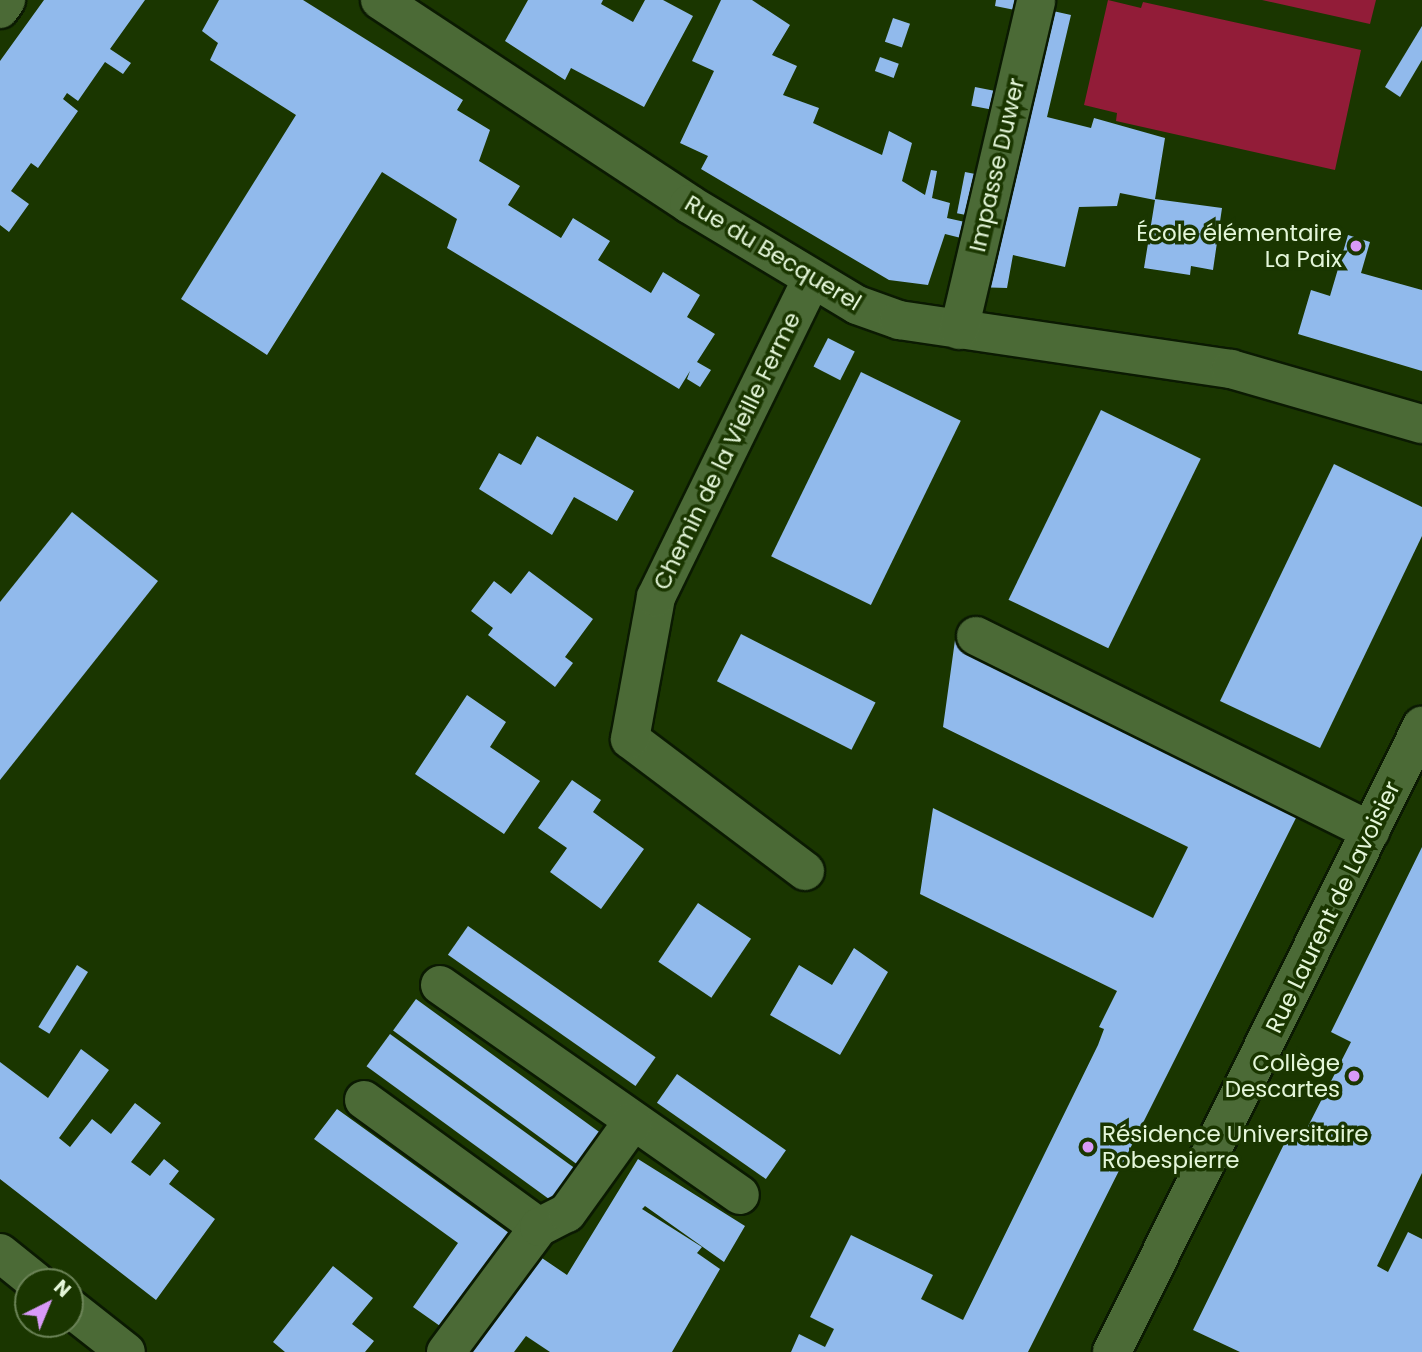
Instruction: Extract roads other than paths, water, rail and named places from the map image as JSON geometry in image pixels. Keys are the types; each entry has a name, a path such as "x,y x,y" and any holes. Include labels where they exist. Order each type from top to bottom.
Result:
{"street":[{"path":"0,9 6,0"},
{"name":"Rue du Becquerel","path":"380,0 811,280 899,320 1231,369 1422,424"},
{"name":"Impasse Duwer","path":"959,330 1035,1"},
{"name":"Chemin de la Vieille Ferme","path":"805,871 630,738 656,597 811,280"},
{"path":"976,636 1370,831"},
{"name":"Rue Laurent de Lavoisier","path":"1112,1352 1422,726"},
{"path":"440,985 740,1195"},
{"path":"364,1100 539,1227"},
{"path":"446,1352 539,1227 567,1213 633,1121"},
{"path":"0,1253 19,1268"},
{"path":"84,1319 126,1352"}],"place":[{"name":"École élémentaire La Paix","path":"1356,246"},
{"name":"Collège Descartes","path":"1354,1076"},
{"name":"Résidence Universitaire Robespierre","path":"1088,1147"}]}
